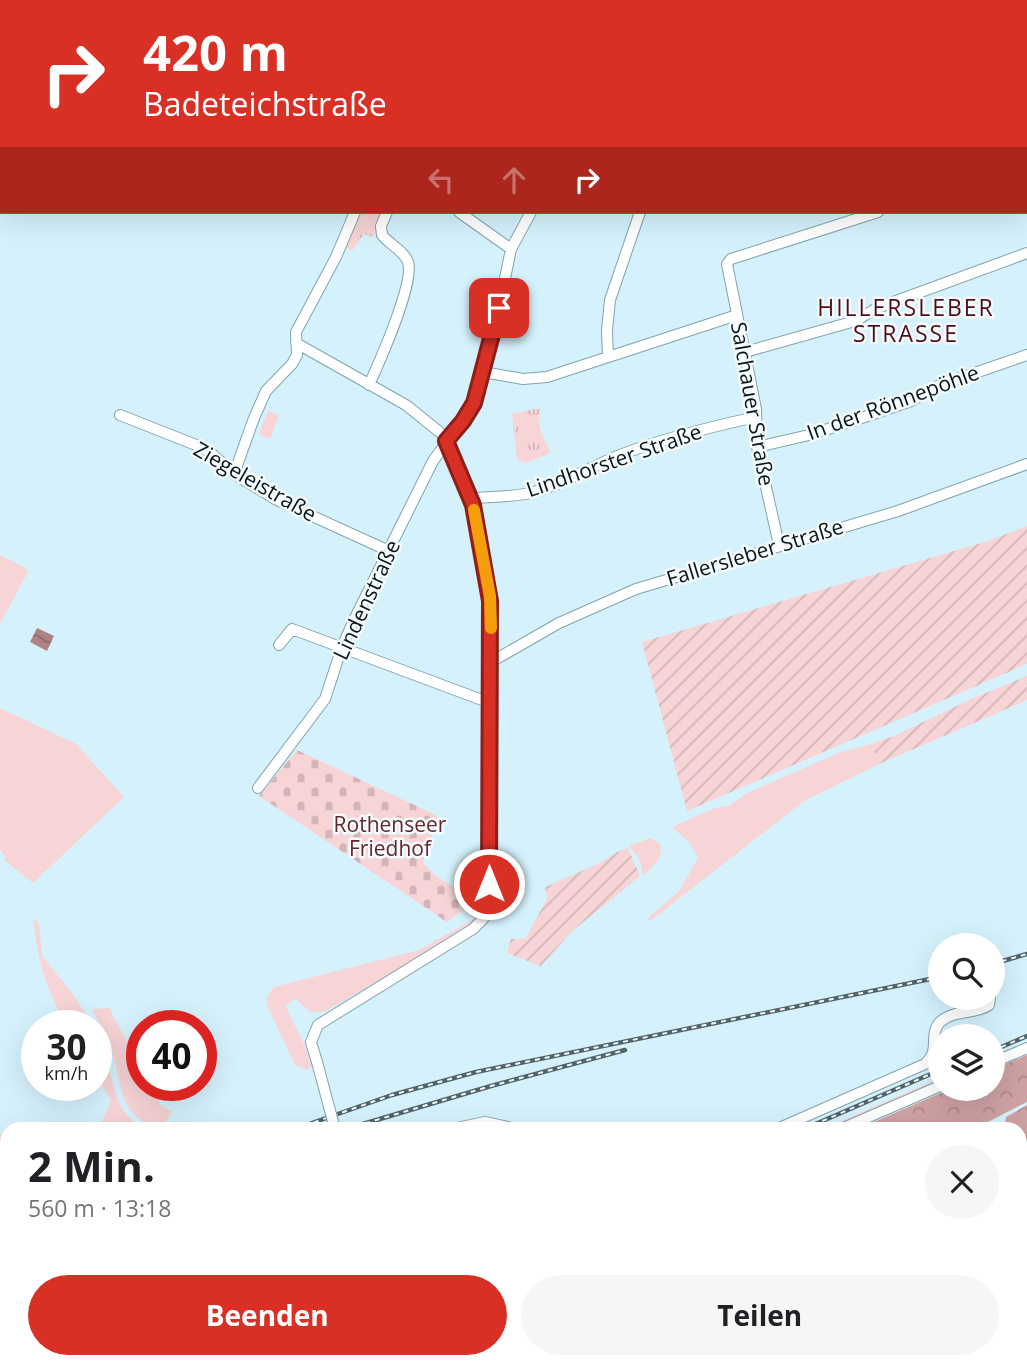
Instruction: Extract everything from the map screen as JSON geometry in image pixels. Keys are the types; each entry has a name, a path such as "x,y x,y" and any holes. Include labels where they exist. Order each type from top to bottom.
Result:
{"street":[{"path":"234,474 266,391 297,355 296,332 336,257 354,214"},
{"path":"369,385 392,333 409,272 407,259 382,235 381,227 386,214"},
{"path":"463,214 511,249"},
{"name":"Lindenstraße","path":"258,788 325,699 342,647 433,461 471,408 499,308 511,249 530,214"},
{"path":"608,357 610,300 639,214"},
{"name":"Salchauer Straße","path":"779,545 757,447 756,409 727,264 732,259 872,214"},
{"path":"745,352 855,321 877,308 1027,253"},
{"path":"482,372 514,378 538,378 737,315"},
{"path":"296,343 406,405 439,429 471,498 490,596 489,903 483,919 456,941 318,1025 311,1042 333,1122"},
{"name":"In der Rönnepöhle","path":"757,447 850,422 911,401 940,385 1027,355"},
{"name":"Ziegeleistraße","path":"120,415 211,453 234,474 275,499 389,551"},
{"name":"Lindhorster Straße","path":"471,498 510,496 536,491 645,446 756,417"},
{"name":"Fallersleber Straße","path":"491,662 559,623 623,594 898,511 1027,464"},
{"path":"279,645 292,629 490,703"},
{"path":"793,1122 925,1064 934,1051 935,1033 939,1023 958,1013 972,1010"},
{"path":"1005,1057 1027,1048"},
{"path":"857,1122 928,1091"}],"green space":[{"path":"359,214 383,214 373,237 364,234 352,251 346,248"},
{"path":"540,408 540,426 551,453 525,463 517,459 512,414"},
{"path":"268,411 279,415 270,439 259,434"},
{"path":"1027,526 1027,664 687,811 642,642 985,542"},
{"path":"0,555 29,570 0,624"},
{"path":"1027,676 1027,700 879,764 871,744"},
{"path":"0,708 76,744 124,797 33,883 4,860 5,856 0,849"},
{"path":"871,744 879,764 804,801 650,921 648,918 679,891 698,858 690,843 672,827 715,808 729,806 747,793 841,752"},
{"name":"Rothenseer Friedhof","path":"297,750 438,816 423,863 435,875 478,903 447,922 259,796"},
{"path":"651,838 660,844 661,854 643,876 639,858 628,846"},
{"path":"628,848 640,876 571,932 541,966 507,953 511,939 525,939 547,899 545,887"},
{"path":"33,917 39,924 42,956 83,1010 58,1010 37,947"},
{"path":"477,917 478,920 441,945 324,1012 310,1012 296,999 285,1005 312,1067 306,1070 295,1065 267,1006 267,996 274,987 419,950"},
{"path":"112,1014 126,1039 126,1101 159,1101 172,1112 166,1122 145,1122 129,1108 124,1098 112,1054"},
{"path":"1027,1055 1027,1102 988,1122 874,1122 928,1099 928,1101 1005,1101 1005,1064"},
{"path":"112,1079 119,1103 134,1122 102,1122 112,1101"},
{"path":"928,1083 928,1087 850,1122 839,1122"},
{"path":"1027,1105 1027,1122 1005,1122 1006,1117"}],"water":[{"path":"37,628 54,636 47,651 30,642"}],"railway":[{"path":"1005,960 1027,954"},
{"path":"315,1122 392,1095 476,1072 928,979"},
{"path":"1005,1045 1027,1036"},
{"path":"370,1122 625,1050"},
{"path":"820,1122 928,1075"}],"slow traffic":[{"path":"474,510 490,596 491,628"}],"district":[{"name":"HILLERSLEBER STRASSE","path":"906,321"}],"route":[{"path":"489,884 490,601 473,505 446,441 474,403 499,308"}]}
